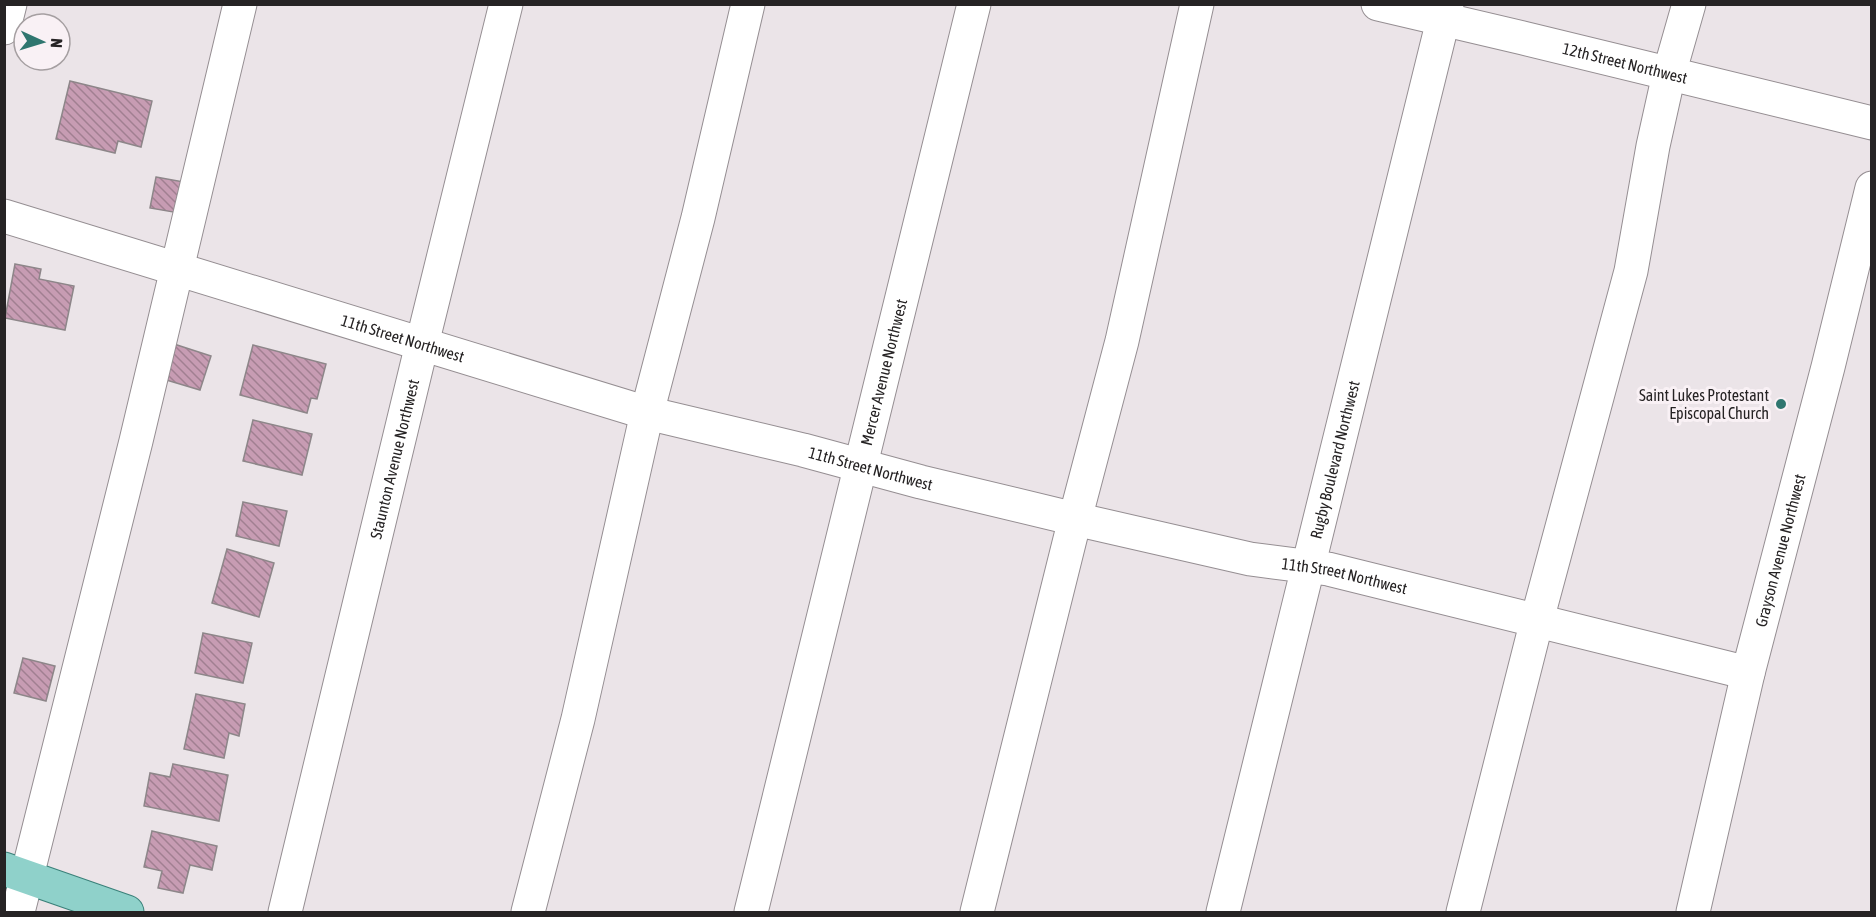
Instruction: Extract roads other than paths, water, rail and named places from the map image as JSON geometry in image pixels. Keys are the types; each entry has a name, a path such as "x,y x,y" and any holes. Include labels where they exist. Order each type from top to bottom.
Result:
{"main road":[{"path":"15,873 127,912"}],"street":[{"path":"4,28 10,4"},
{"path":"18,912 15,873 136,441 240,4"},
{"name":"Staunton Avenue Northwest","path":"285,912 506,4"},
{"path":"528,912 578,719 647,413 698,218 748,4"},
{"name":"Mercer Avenue Northwest","path":"751,912 974,4"},
{"path":"977,912 1122,341 1197,4"},
{"name":"12th Street Northwest","path":"1378,4 1445,12 1669,74 1872,123"},
{"path":"1463,912 1537,620 1631,271 1653,146 1669,74 1689,4"},
{"name":"Rugby Boulevard Northwest","path":"1223,912 1445,12"},
{"name":"Grayson Avenue Northwest","path":"1693,912 1748,673 1872,188"},
{"name":"11th Street Northwest","path":"4,216 647,413 1250,560 1329,569 1748,673"}],"place":[{"name":"Saint Lukes Protestant Episcopal Church","path":"1781,404"}]}
